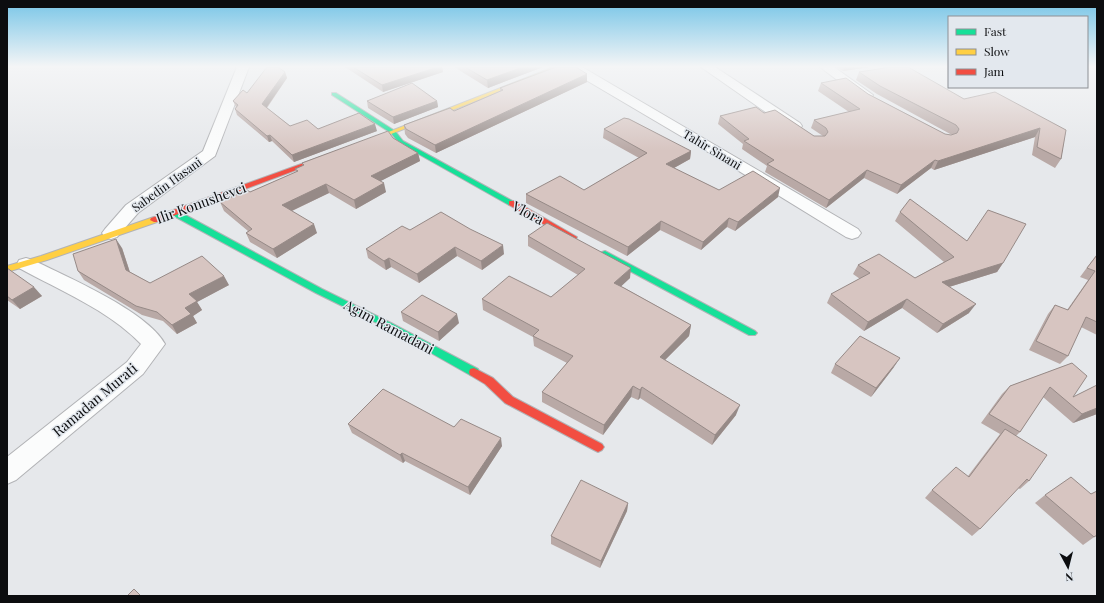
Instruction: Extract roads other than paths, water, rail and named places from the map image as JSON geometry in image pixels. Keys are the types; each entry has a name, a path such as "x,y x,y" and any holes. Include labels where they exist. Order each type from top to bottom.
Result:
{"street":[{"name":"Sabedin Hasani","path":"111,233 132,209 210,153 232,95"},
{"path":"336,95 393,132"},
{"path":"356,146 487,95"},
{"name":"Tahir Sinani","path":"620,95 713,149 852,233"},
{"path":"749,95 804,132"},
{"path":"868,95 878,102"},
{"name":"Vlora","path":"393,132 401,142 584,243"},
{"name":"Ilir Konushevci","path":"16,266 111,233 176,213 341,152"},
{"name":"Agim Ramadani","path":"176,213 319,291 395,328 489,381 510,400 598,447"},
{"path":"598,250 752,333"},
{"name":"Ramadan Murati","path":"7,472 135,368 154,344 143,332 111,310 16,266"}]}
